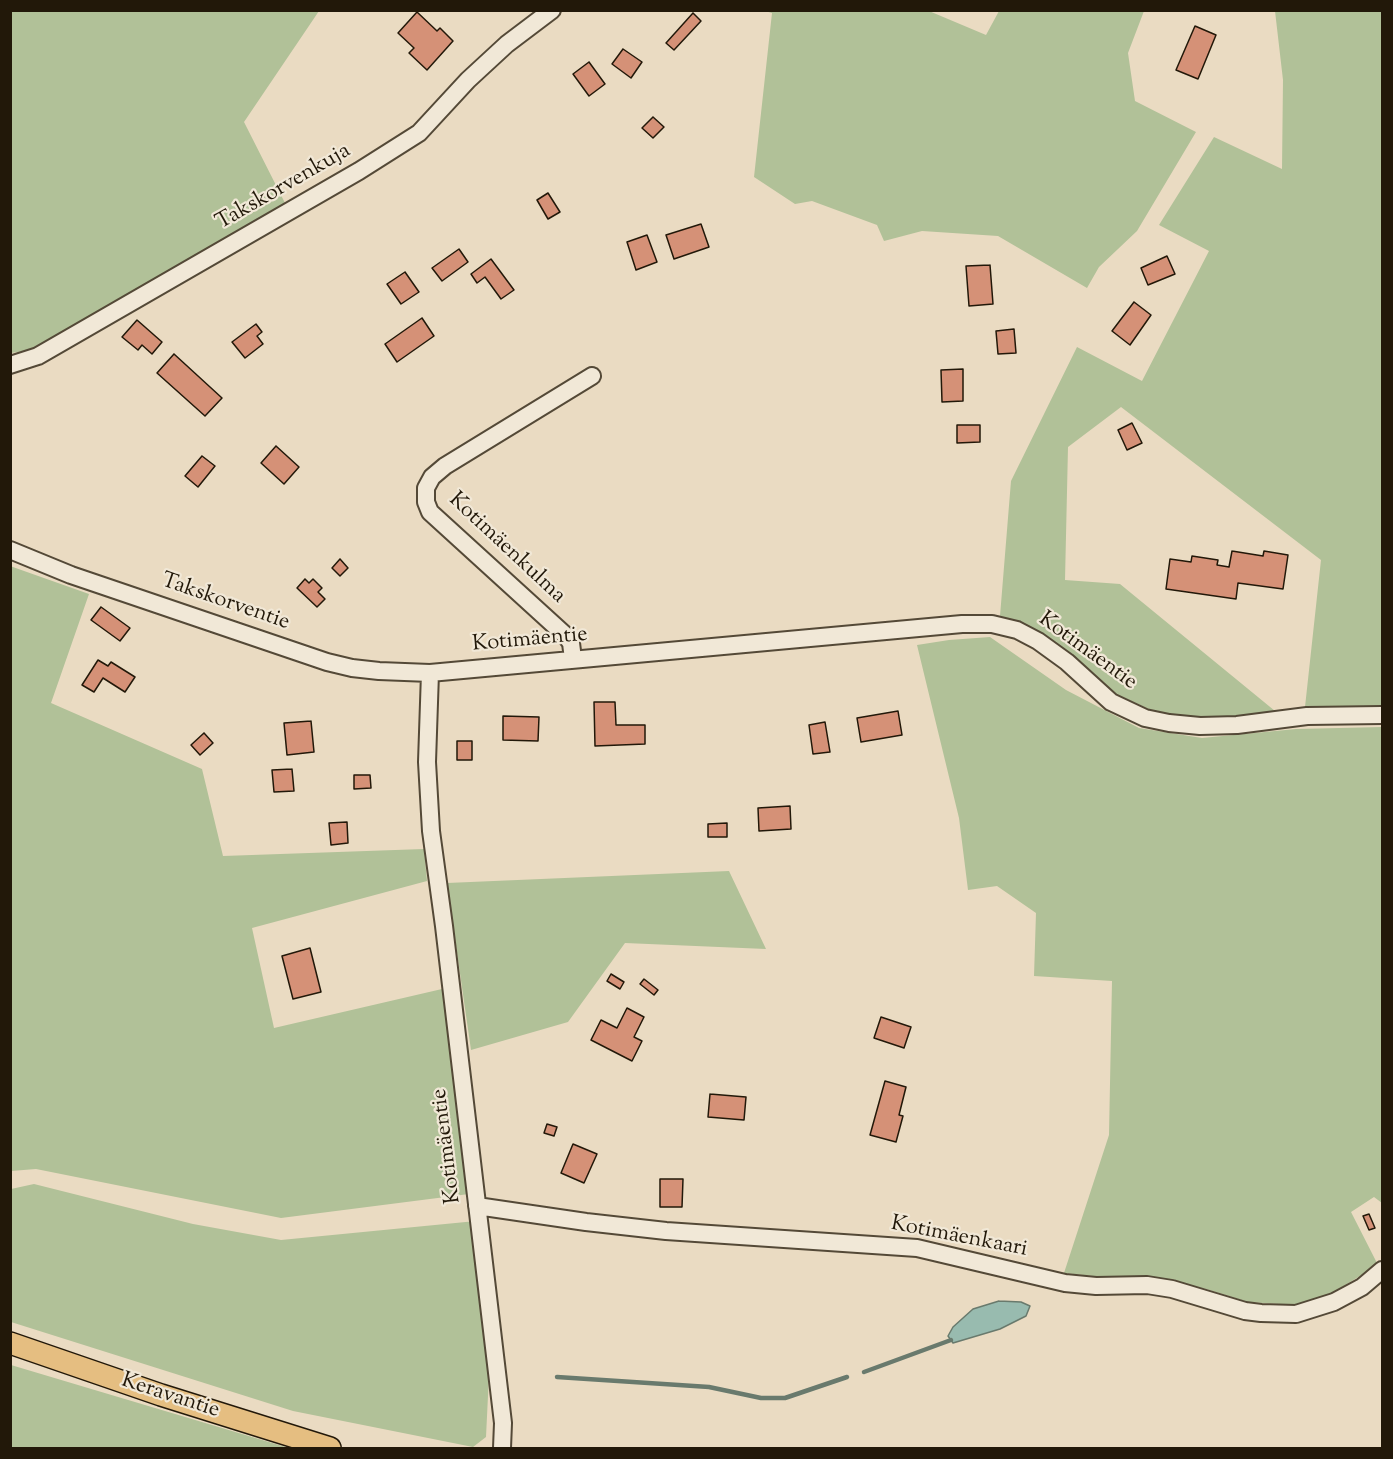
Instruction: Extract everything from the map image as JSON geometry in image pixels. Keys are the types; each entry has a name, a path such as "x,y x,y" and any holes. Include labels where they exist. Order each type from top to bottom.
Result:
{"main road":[{"name":"Keravantie","path":"10,1343 161,1395 330,1449"}],"street":[{"name":"Takskorvenkuja","path":"10,365 38,356 359,171 419,133 468,80 507,44 552,10"},
{"name":"Kotimäenkulma","path":"573,659 571,643 566,635 430,512 426,502 426,488 432,477 445,466 592,376"},
{"name":"Takskorventie","path":"10,550 71,575 327,662 380,671 430,673"},
{"name":"Kotimäentie","path":"502,1449 503,1423 431,831 427,762 430,673 962,624 992,624 1017,630 1038,641 1067,662 1111,702 1145,718 1170,723 1219,725 1307,716 1383,715"},
{"name":"Kotimäenkaari","path":"477,1206 666,1231 917,1248 1065,1282 1096,1286 1148,1286 1172,1289 1245,1311 1262,1313 1296,1314 1334,1302 1362,1287 1383,1270"}],"green space":[{"path":"11,11 319,11 244,122 285,203 37,349 11,353"},
{"path":"765,11 929,11 986,35 999,11 1144,11 1128,53 1135,101 1196,132 1137,231 1099,267 1087,288 998,236 922,231 884,241 877,225 812,201 795,204 754,177 772,13"},
{"path":"1275,11 1382,11 1382,707 1305,707 1321,560 1121,407 1068,447 1065,580 1120,584 1275,711 1237,719 1164,716 1116,694 1037,631 1000,616 1011,481 1077,347 1142,381 1209,251 1159,225 1214,137 1282,169 1283,80"},
{"path":"10,566 89,594 51,703 202,769 223,856 424,849 427,881 252,928 274,1028 442,989 469,1194 281,1218 36,1169 11,1171"},
{"path":"990,637 1066,690 1139,728 1202,738 1296,729 1382,727 1382,1203 1374,1197 1351,1212 1378,1265 1332,1293 1295,1305 1248,1302 1206,1289 1155,1279 1064,1273 1109,1135 1112,981 1034,976 1036,913 997,886 968,890 959,818 917,645"},
{"path":"729,871 766,949 625,943 568,1022 471,1050 447,883"},
{"path":"34,1184 193,1224 281,1240 476,1221 490,1354 486,1437 473,1447 293,1411 11,1322 11,1189"},
{"path":"11,1365 289,1448 11,1448"}],"water":[{"path":"999,1301 1021,1302 1030,1306 1026,1316 1000,1329 953,1343 948,1336 953,1327 973,1309"}],"building":[{"path":"417,12 437,31 440,28 453,41 427,70 409,53 414,48 398,33"},
{"path":"693,13 701,21 674,50 666,43"},
{"path":"1195,26 1216,35 1198,79 1176,70"},
{"path":"623,49 642,62 631,78 612,64"},
{"path":"589,62 605,84 589,96 573,74"},
{"path":"653,117 664,127 653,138 642,128"},
{"path":"548,193 560,212 548,219 537,200"},
{"path":"701,224 709,247 674,259 666,235"},
{"path":"647,235 657,262 636,270 627,242"},
{"path":"459,249 468,262 442,281 432,268"},
{"path":"1167,256 1175,274 1148,285 1141,268"},
{"path":"491,259 514,290 501,299 485,277 477,283 471,274"},
{"path":"990,265 993,304 969,306 966,266"},
{"path":"405,272 419,292 401,304 387,284"},
{"path":"1134,302 1151,315 1130,345 1112,331"},
{"path":"422,318 434,336 397,362 385,344"},
{"path":"137,320 162,342 152,354 142,345 138,350 122,337"},
{"path":"256,324 262,332 257,336 263,344 245,358 232,342"},
{"path":"1014,329 1016,353 998,354 996,331"},
{"path":"174,354 222,398 205,416 157,373"},
{"path":"963,369 963,401 942,402 941,370"},
{"path":"1132,423 1142,443 1127,450 1118,430"},
{"path":"957,425 980,425 980,442 957,443"},
{"path":"276,446 299,467 284,484 261,463"},
{"path":"202,456 215,466 198,487 185,476"},
{"path":"1232,551 1263,556 1264,551 1288,555 1283,589 1238,583 1236,599 1166,589 1170,559 1191,562 1192,556 1218,560 1217,565 1229,567"},
{"path":"340,559 348,568 340,576 332,568"},
{"path":"305,579 309,583 313,579 322,588 318,592 325,599 317,607 297,588"},
{"path":"101,607 130,628 120,641 91,620"},
{"path":"98,660 108,666 111,662 135,677 125,692 103,678 94,692 82,685"},
{"path":"594,702 615,702 616,725 645,725 645,744 595,746"},
{"path":"898,711 902,735 861,742 857,718"},
{"path":"503,716 539,717 538,741 503,740"},
{"path":"311,721 314,752 287,755 284,723"},
{"path":"825,722 830,752 813,754 809,725"},
{"path":"204,733 213,743 200,755 191,745"},
{"path":"457,741 472,741 472,760 457,760"},
{"path":"292,769 294,791 274,792 272,770"},
{"path":"354,775 370,775 371,788 354,789"},
{"path":"790,806 791,829 759,831 758,808"},
{"path":"347,822 348,843 331,845 329,823"},
{"path":"727,823 727,837 708,837 708,824"},
{"path":"310,948 321,992 293,999 282,956"},
{"path":"611,974 624,982 620,989 607,981"},
{"path":"644,979 658,990 654,995 640,984"},
{"path":"627,1008 644,1017 634,1037 642,1041 632,1061 591,1040 601,1020 617,1028"},
{"path":"881,1017 911,1027 904,1048 874,1038"},
{"path":"885,1081 906,1087 899,1115 903,1116 896,1142 870,1135"},
{"path":"710,1094 746,1097 744,1120 708,1117"},
{"path":"547,1124 557,1127 554,1136 544,1133"},
{"path":"573,1144 597,1154 584,1183 561,1173"},
{"path":"660,1179 683,1179 682,1207 660,1207"},
{"path":"1369,1214 1375,1228 1369,1230 1363,1216"}],"waterway":[{"path":"864,1372 951,1340"},
{"path":"557,1377 709,1387 761,1398 785,1398 847,1377"}]}
